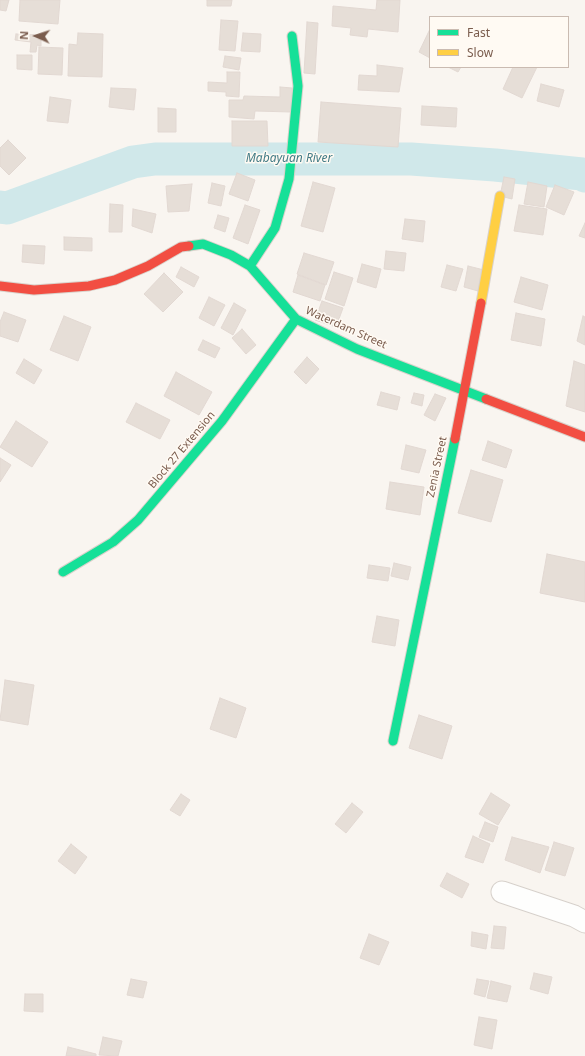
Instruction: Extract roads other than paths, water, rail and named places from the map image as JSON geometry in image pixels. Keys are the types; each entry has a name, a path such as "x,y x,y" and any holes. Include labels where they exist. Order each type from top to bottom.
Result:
{"street":[{"path":"250,266 275,228 289,180 298,86 292,36"},
{"name":"Zenia Street","path":"393,741 465,390 500,196"},
{"name":"Waterdam Street","path":"0,286 34,290 89,286 115,280 148,266 181,247 194,244 203,244 231,255 250,266 274,296 296,319 357,349 585,437"},
{"name":"Block 27 Extension","path":"63,572 113,542 138,520 222,421 296,319"},
{"path":"502,892 574,916 585,922"}],"waterway":[{"name":"Mabayuan River","path":"0,207 7,208 133,162 155,159 411,159 495,165 582,174 585,176"}]}
